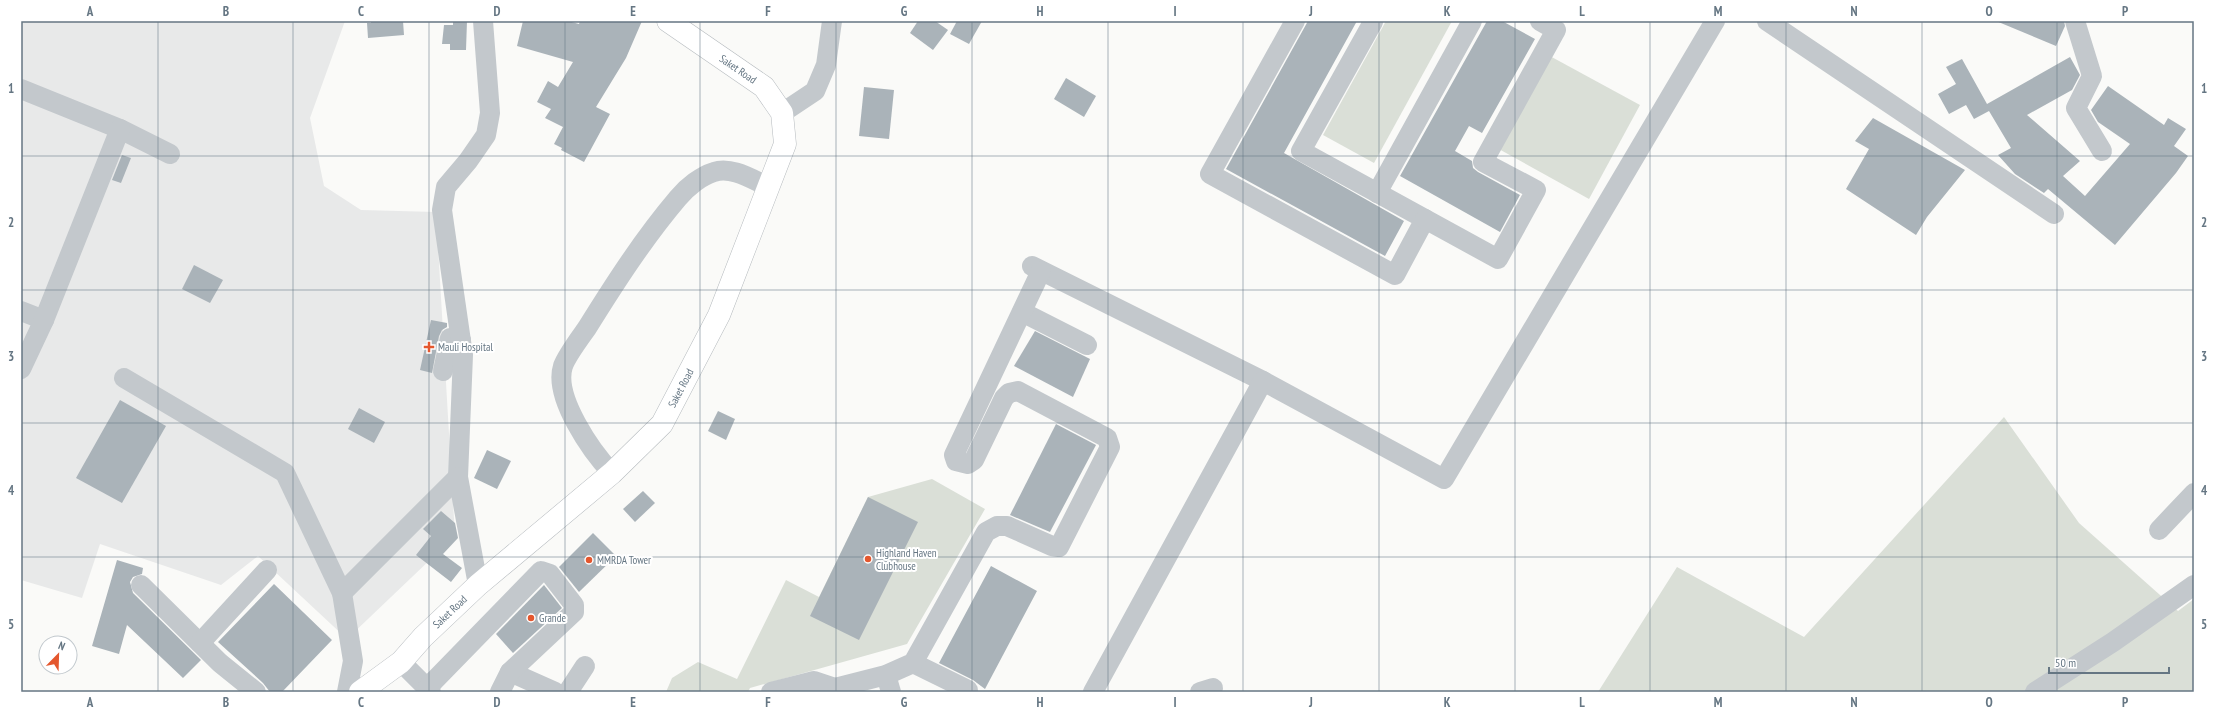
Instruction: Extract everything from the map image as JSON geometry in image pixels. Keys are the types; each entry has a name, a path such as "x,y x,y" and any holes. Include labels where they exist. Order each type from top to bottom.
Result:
{"main road":[{"name":"Saket Road","path":"360,692 401,662 423,636 478,585 612,473 662,424 720,314 785,144 782,113 764,87 668,21"}],"street":[{"path":"478,585 458,477 455,339 442,210 446,187 468,161 486,135 490,113 483,21"},
{"path":"782,113 815,91 826,65 832,21"},
{"path":"1295,21 1210,174 1395,275 1425,219"},
{"path":"1371,21 1372,22 1301,151 1498,259 1536,190 1483,162 1556,30 1540,21"},
{"path":"1377,193 1472,21"},
{"path":"771,692 814,681 830,690 888,683 913,663 986,532 997,526 1007,526 1052,546 1058,547 1110,447 1107,438 1018,391 1009,393 1004,398 974,460 968,464 956,461 954,455 1022,312 1036,268 1263,381 1444,480 1715,21"},
{"path":"1767,21 2054,214"},
{"path":"2075,21 2092,76 2076,108 2102,151"},
{"path":"21,89 120,129 170,154"},
{"path":"21,369 44,320 120,129"},
{"path":"612,473 597,457 577,426 562,389 563,366 618,279 678,197 698,180 715,172 727,170 769,187"},
{"path":"21,310 44,320"},
{"path":"1022,312 1087,345"},
{"path":"443,371 455,339"},
{"path":"124,378 285,473 342,593 354,661 347,692"},
{"path":"1093,692 1263,381"},
{"path":"342,593 458,477"},
{"path":"2159,530 2194,493"},
{"path":"200,643 268,570"},
{"path":"401,662 430,690 541,572 550,574 574,605 574,612 510,672 500,692"},
{"path":"141,585 220,663 256,692"},
{"path":"2035,692 2113,642 2194,585"},
{"path":"913,663 968,690"},
{"path":"568,692 584,666"},
{"path":"510,672 555,692"}],"shaded area":[{"path":"21,21 345,21 310,118 324,186 361,210 436,212 455,536 347,639 258,556 221,585 100,544 82,598 21,580"},
{"path":"1386,21 1452,21 1374,163 1323,135"},
{"path":"1548,55 1640,105 1589,199 1497,148"},
{"path":"2004,417 2079,523 2178,611 2194,599 2194,692 1598,692 1677,567 1804,637"},
{"path":"932,479 985,509 907,644 750,688 748,692 666,692 672,678 698,662 737,679 786,580 819,597 868,497"}],"building":[{"path":"371,21 403,21 404,35 368,38 367,23 371,23"},
{"path":"453,21 467,21 466,50 450,50 450,44 442,44 444,25 453,25"},
{"path":"523,21 568,21 579,24 580,21 642,21 626,58 596,107 610,114 584,162 561,150 562,148 554,144 563,127 545,118 551,109 537,102 548,81 558,87 573,62 517,46"},
{"path":"918,21 935,21 948,30 933,50 910,33"},
{"path":"957,21 982,21 969,44 950,34"},
{"path":"1308,21 1357,21 1284,153 1404,221 1385,256 1226,169"},
{"path":"1487,21 1502,21 1535,39 1482,133 1469,126 1455,151 1472,161 1473,168 1478,172 1520,195 1500,232 1400,176"},
{"path":"1996,21 2064,21 2065,26 2056,46"},
{"path":"2070,57 2080,75 2072,90 2027,115 2080,161 2063,176 2085,196 2130,144 2098,122 2091,110 2108,86 2164,125 2168,118 2186,129 2174,146 2188,156 2176,173 2115,245 2048,189 2044,193 2015,174 1998,155 2011,148 1989,111 1974,119 1966,105 1949,114 1938,94 1956,84 1946,67 1962,59 1987,104"},
{"path":"1066,78 1096,96 1084,117 1054,99"},
{"path":"864,87 894,90 889,139 859,136"},
{"path":"1873,118 1965,170 1927,217 1916,235 1846,189 1869,149 1855,141"},
{"path":"122,155 131,158 121,183 112,180"},
{"path":"194,265 223,280 210,303 182,289"},
{"path":"431,320 447,323 447,327 442,330 439,336 432,373 420,370"},
{"path":"1035,331 1090,359 1073,397 1014,366"},
{"path":"120,400 166,426 122,503 76,478"},
{"path":"359,408 385,422 374,443 348,429"},
{"path":"718,411 735,419 726,440 708,431"},
{"path":"1056,424 1096,445 1050,532 1010,515"},
{"path":"487,450 511,461 497,489 474,478"},
{"path":"643,491 655,503 635,522 623,509"},
{"name":"Highland Haven Clubhouse","path":"868,497 918,522 859,640 810,616"},
{"path":"441,511 455,523 458,538 443,554 462,568 451,582 416,555 431,536 423,529"},
{"name":"MMRDA Tower","path":"593,533 616,556 579,592 559,567"},
{"path":"117,560 143,568 142,574 133,577 130,582 133,593 201,660 183,678 127,625 119,654 92,646"},
{"path":"991,566 1037,591 985,689 973,680 939,663"},
{"path":"274,584 332,640 282,692 270,692 263,683 218,642"},
{"name":"Grande","path":"544,585 562,608 513,653 496,634"}],"place":[{"name":"Mauli Hospital","path":"429,347"},
{"name":"Highland Haven Clubhouse","path":"868,559"},
{"name":"MMRDA Tower","path":"589,560"},
{"name":"Grande","path":"531,618"}]}
